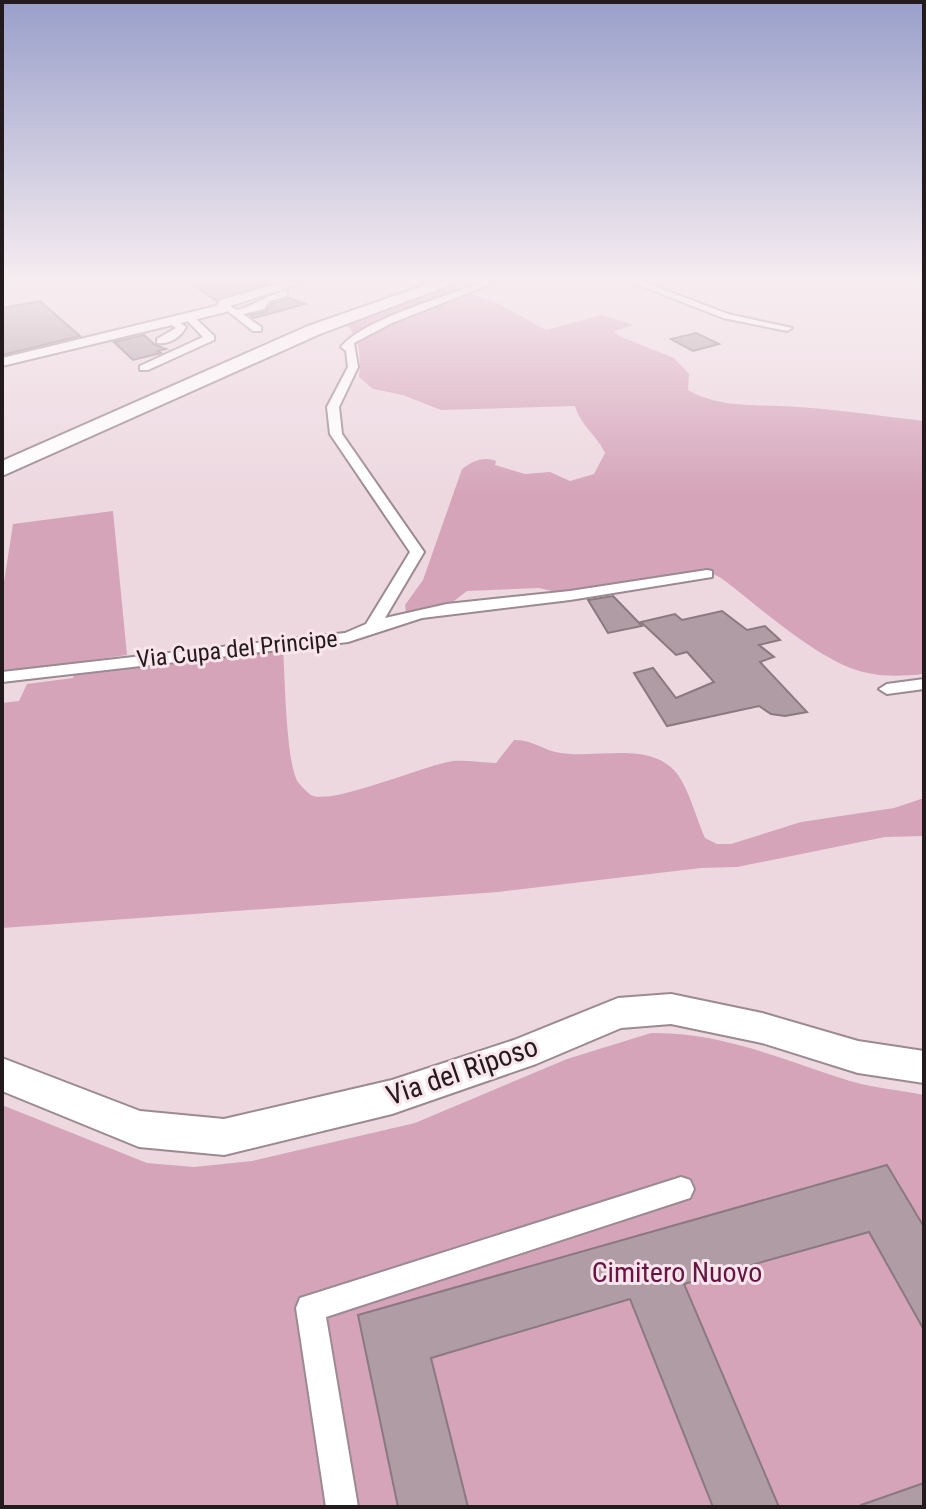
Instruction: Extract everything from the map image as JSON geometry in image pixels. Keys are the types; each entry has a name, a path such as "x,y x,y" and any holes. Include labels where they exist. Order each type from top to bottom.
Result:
{"highway":[{"path":"2,456 235,352"},
{"path":"2,469 264,352"}],"main road":[{"name":"Via del Riposo","path":"2,1074 139,1129 224,1137 392,1097 523,1053 618,1013 671,1009 762,1028 858,1057 924,1067"}],"street":[{"path":"2,362 40,352"},
{"path":"144,368 178,352"},
{"path":"349,352 353,367 333,407 336,434 417,552 373,625"},
{"name":"Via Cupa del Principe","path":"2,677 348,637 414,612 553,598 707,574"},
{"path":"887,689 924,684"},
{"path":"342,1507 310,1308 681,1189"}],"green space":[{"path":"359,352 660,352 674,358 689,374 688,390 714,400 924,421 924,674 875,674 831,659 721,578 705,570 578,590 582,598 539,588 467,591 436,615 407,619 405,605 423,580 462,469 487,459 496,461 495,465 525,474 550,472 570,481 594,474 605,453 575,406 441,410 403,395 373,389 359,377"},
{"path":"113,511 127,655 2,673 2,595 13,524"},
{"path":"283,649 291,757 298,782 311,795 338,795 453,761 496,763 514,740 520,740 561,753 639,754 667,764 682,782 705,838 717,844 731,844 801,822 894,808 924,798 924,836 885,837 737,867 701,868 498,892 2,928 2,703 19,701 27,684 73,678 75,670"},
{"name":"Cimitero Nuovo","path":"651,1033 728,1042 850,1081 924,1095 924,1507 2,1507 2,1105 147,1163 194,1167 252,1161 415,1123 567,1059"}],"building":[{"path":"125,352 161,353 133,360"},
{"path":"613,596 642,626 608,633 588,600"},
{"path":"722,611 747,630 765,626 780,640 759,645 774,657 760,662 807,712 785,716 771,714 759,706 667,726 634,673 653,668 676,698 714,682 687,652 676,655 641,622 675,614 682,620"},
{"path":"887,1165 924,1227 924,1330 869,1232 684,1284 779,1507 713,1507 630,1299 431,1358 468,1507 398,1507 358,1315"},
{"path":"924,1483 924,1507 861,1507 861,1505"}]}
